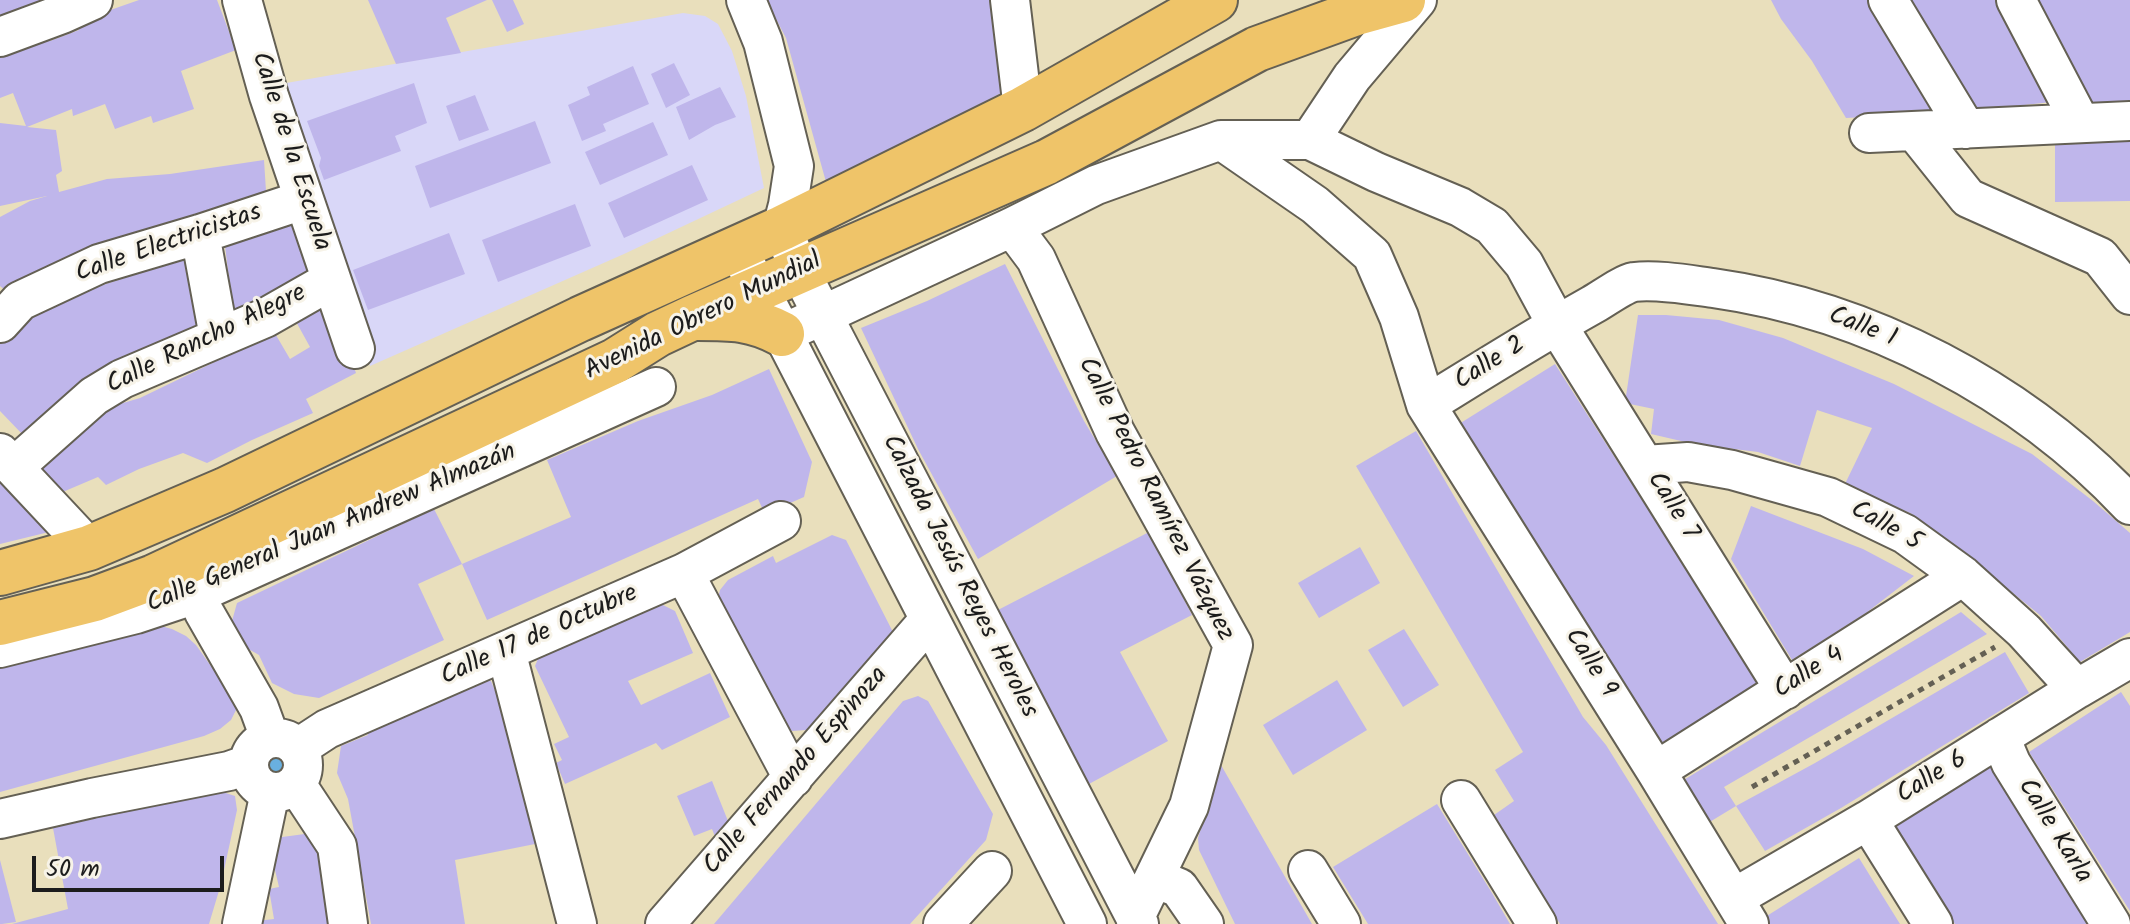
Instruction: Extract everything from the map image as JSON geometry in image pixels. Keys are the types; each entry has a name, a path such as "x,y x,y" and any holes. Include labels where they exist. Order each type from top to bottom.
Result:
{"main road":[{"name":"Avenida Obrero Mundial","path":"0,573 89,548 225,490 580,319 782,228 1023,109 1215,0"},
{"name":"Avenida Obrero Mundial","path":"0,623 95,599 154,577 615,361 658,334 692,318 1047,162 1257,49 1356,13 1403,0"},
{"path":"692,318 743,319 764,324 782,334"}],"street":[{"path":"0,37 93,0"},
{"name":"Calle de la Escuela","path":"242,0 269,96 355,349"},
{"path":"1010,0 1023,109"},
{"path":"782,334 1096,185 1221,140 1310,140 1352,77 1417,0"},
{"path":"1888,0 1966,129"},
{"path":"2016,0 2080,122"},
{"path":"744,2 763,42 794,166 782,228"},
{"path":"1869,133 2130,121"},
{"path":"1916,133 1968,198 2115,258 2130,295"},
{"name":"Calle 9","path":"1221,140 1315,205 1372,255 1399,317 1426,405 1741,911"},
{"name":"Calle 7","path":"1310,140 1460,207 1492,226 1524,264 1557,325 1785,690"},
{"name":"Calle Electricistas","path":"0,323 20,301 99,264 303,200"},
{"name":"Calle Pedro Ramírez Vázquez","path":"1012,227 1036,259 1115,432 1233,645 1189,806 1137,921"},
{"name":"Calzada Jesús Reyes Heroles","path":"782,228 823,316 1137,921"},
{"path":"200,234 219,337"},
{"name":"Calzada Jesús Reyes Heroles","path":"736,248 1087,924"},
{"name":"Calle Rancho Alegre","path":"7,460 122,379 265,318 330,281"},
{"name":"Calle 1","path":"1557,325 1632,282 1683,284 1755,294 1800,306 1863,327 1970,379 2040,425 2100,473 2130,505"},
{"name":"Calle 2","path":"1426,405 1557,325"},
{"name":"Calle General Juan Andrew Almazán","path":"0,648 136,614 196,594 656,387"},
{"path":"7,460 89,548"},
{"name":"Calle 5","path":"1645,465 1688,462 1732,470 1828,497 1905,534 1963,576 2024,631 2077,689"},
{"name":"Calle 17 de Octubre","path":"0,819 229,771 277,765 327,729 684,573 781,521"},
{"path":"219,548 196,594 259,708 277,765 337,846 348,924"},
{"path":"684,573 793,778"},
{"name":"Calle 4","path":"1656,771 1963,576"},
{"name":"Calle Fernando Espinoza","path":"665,924 929,620"},
{"path":"506,651 577,924"},
{"name":"Calle 6","path":"1741,911 1868,820 2077,689 2129,661"},
{"name":"Calle Karla","path":"2000,737 2011,763 2111,924"},
{"path":"242,924 277,765"},
{"path":"1461,800 1537,924"},
{"path":"1868,820 1933,924"},
{"path":"1308,870 1341,924"},
{"path":"943,924 992,871"},
{"path":"1155,878 1179,888 1204,924"}],"path":[{"path":"1752,787 2024,631"}],"shaded area":[{"path":"683,13 705,16 718,24 732,51 746,96 764,188 624,254 370,366 275,85"}],"water":[{"path":"276,747 294,764 290,775 265,777 261,756"}],"building":[{"path":"0,0 52,0 0,17"},
{"path":"139,0 217,0 236,50 181,71 194,109 153,123 151,116 115,129 105,104 73,116 72,109 27,127 56,130 62,171 56,175 59,192 107,179 170,174 264,160 266,191 124,239 7,292 0,286 0,217 47,196 0,206 0,123 26,126 13,93 0,98 0,48 46,30 50,41 79,30 76,22"},
{"path":"368,0 487,0 446,18 461,53 396,64"},
{"path":"492,0 513,0 524,24 507,32"},
{"path":"766,0 994,0 1001,93 826,182 786,38"},
{"path":"1771,0 1869,0 1940,113 1846,118"},
{"path":"1904,0 1997,0 2052,102 1968,111"},
{"path":"2034,0 2130,0 2130,101 2089,104"},
{"path":"674,63 690,95 666,108 651,74"},
{"path":"633,66 649,104 603,124 606,131 582,141 568,105 590,95 587,87"},
{"path":"414,83 427,123 395,136 401,151 324,180 319,166 321,158 307,121"},
{"path":"720,87 736,117 689,140 676,107"},
{"path":"475,95 489,130 459,141 446,106"},
{"path":"535,121 551,163 430,208 415,166"},
{"path":"653,122 668,155 600,185 585,152"},
{"path":"2130,140 2130,201 2055,202 2055,141"},
{"path":"692,165 708,200 624,238 608,203"},
{"path":"575,204 591,246 498,282 482,240"},
{"path":"293,220 315,270 234,321 225,246"},
{"path":"449,233 465,274 368,310 353,270"},
{"path":"186,258 204,332 24,436 0,411 0,343 38,306"},
{"path":"1005,264 1084,421 1117,476 978,559 918,449 861,328"},
{"path":"328,297 356,373 306,399 313,413 207,463 183,453 106,485 98,477 58,494 31,458 96,411 140,398 273,330 290,359 310,347 294,318"},
{"path":"1638,315 1719,320 1783,338 1894,384 2032,454 2130,533 2130,632 2080,662 2041,616 1950,542 1910,513 1844,486 1872,428 1817,410 1800,466 1758,452 1694,444 1651,434 1654,409 1625,403"},
{"path":"1555,364 1761,686 1658,749 1459,424"},
{"path":"769,369 812,462 804,497 765,514 758,499 487,620 462,564 571,517 547,460 638,421 712,395"},
{"path":"1416,431 1583,717 1606,745 1718,924 1560,924 1494,815 1514,801 1495,770 1523,752 1356,466"},
{"path":"0,478 49,532 0,544"},
{"path":"1751,506 1863,549 1914,576 1866,613 1792,660 1731,559"},
{"path":"434,509 462,564 418,584 444,640 319,698 294,694 272,683 259,655 245,647 237,634 232,621 237,603"},
{"path":"1149,532 1192,615 1120,652 1168,741 1089,784 996,611"},
{"path":"832,535 846,540 896,638 820,724 806,730 792,731 778,716 717,602 720,590 728,580 773,556 776,563"},
{"path":"1360,547 1380,583 1319,618 1298,583"},
{"path":"661,604 675,611 693,653 628,681 641,705 710,673 730,717 662,750 656,743 565,784 556,763 562,760 554,744 569,737 535,666 543,647"},
{"path":"1961,612 1987,634 1724,787 1736,806 1708,823 1682,781"},
{"path":"157,625 186,636 196,645 237,708 231,720 204,736 0,792 0,665"},
{"path":"1404,629 1439,685 1403,707 1368,650"},
{"path":"2005,652 2029,693 1765,851 1736,806"},
{"path":"470,677 491,681 503,710 535,844 455,860 465,924 371,924 348,799 337,773 341,746 368,735 363,721"},
{"path":"1337,680 1367,730 1293,775 1263,725"},
{"path":"2121,692 2130,706 2130,911 2029,752"},
{"path":"918,696 928,701 993,814 986,840 910,924 714,924 903,701"},
{"path":"1221,765 1312,924 1235,924 1199,850 1198,838"},
{"path":"1990,765 2092,924 1955,924 1892,828"},
{"path":"712,781 732,831 718,844 712,829 694,836 677,796"},
{"path":"204,786 235,796 237,810 209,924 12,924 68,909 53,828 163,803"},
{"path":"1437,804 1510,924 1368,924 1333,867"},
{"path":"312,833 327,872 333,924 257,924 257,921 274,919 269,889 279,887 275,870 275,838"},
{"path":"1859,858 1900,924 1765,924 1762,919"},
{"path":"0,860 16,922 2,924 0,924"}]}
